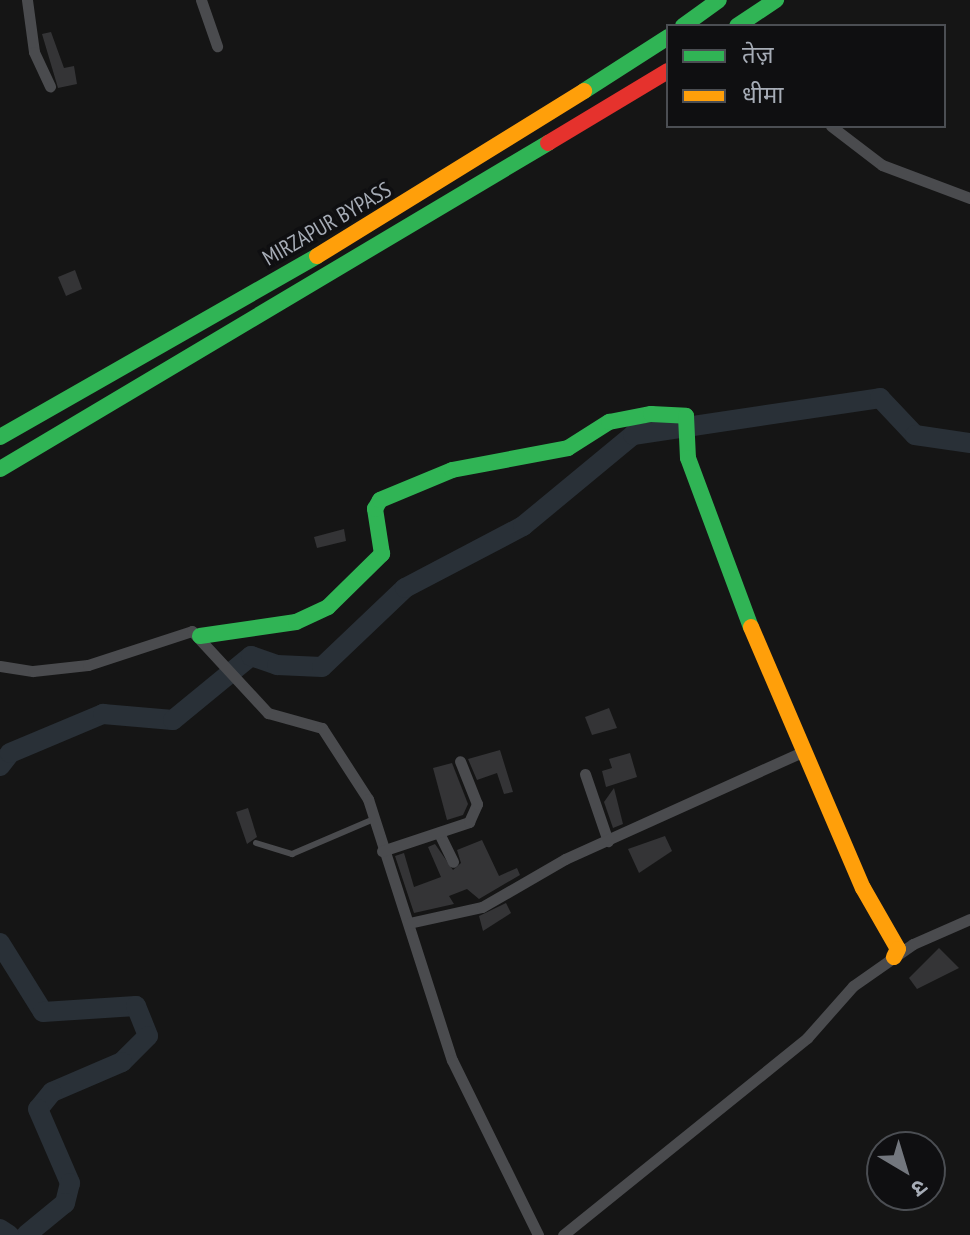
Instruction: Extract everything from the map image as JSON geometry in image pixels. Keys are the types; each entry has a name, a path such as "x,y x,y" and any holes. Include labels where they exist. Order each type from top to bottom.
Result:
{"main road":[{"path":"686,24 719,0"},
{"path":"740,24 776,0"},
{"name":"MIRZAPUR BYPASS","path":"0,437 375,223 666,38"},
{"path":"0,469 666,72"},
{"path":"200,636 296,622 328,607 382,554 375,509 380,500 452,470 568,448 609,422 651,414 684,415 688,422 686,445 744,614 780,683 804,751 863,888 898,949 894,957"}],"street":[{"path":"27,0 34,52 50,86"},
{"path":"201,0 217,46"},
{"path":"834,128 882,165 970,198"},
{"path":"0,666 33,671 88,665 187,631 200,636 234,678 276,718 322,728 374,819 452,1060 538,1235"},
{"path":"409,923 482,907 608,841 804,751"},
{"path":"382,851 469,822 476,811 460,761"},
{"path":"585,774 608,841"},
{"path":"439,833 453,862"},
{"path":"563,1235 807,1038 853,986 894,957 970,919"}],"lane":[{"path":"256,843 292,854 374,819"}],"building":[{"path":"51,32 64,68 74,66 77,84 58,88 42,34"},
{"path":"75,270 82,289 66,296 58,277"},
{"path":"344,529 346,541 317,548 314,537"},
{"path":"609,708 617,728 592,735 585,717"},
{"path":"500,750 513,792 504,794 497,773 477,780 468,759"},
{"path":"630,753 637,777 606,787 602,771 612,768 609,759"},
{"path":"452,763 468,804 463,815 447,820 433,768"},
{"path":"614,788 623,824 613,828 604,802"},
{"path":"248,808 257,837 247,844 236,812"},
{"path":"665,836 672,851 639,873 628,849"},
{"path":"482,840 499,876 517,868 520,875 479,899 467,889 449,896 454,904 414,913 395,856 404,853 414,887 441,877 428,847 435,844 453,870 461,863 457,850"},
{"path":"506,903 511,913 483,931 479,916"},
{"path":"939,948 959,968 917,989 909,978"}],"waterway":[{"path":"0,766 10,753 103,714 173,720 251,656 277,665 322,667 405,588 523,526 633,435 880,398 915,435 970,443"},
{"path":"0,943 43,1012 136,1006 148,1036 122,1062 52,1092 38,1109 70,1183 65,1203 26,1235"},
{"path":"0,1229 9,1235"}],"traffic: fast":[{"path":"686,24 719,0"},
{"path":"740,24 776,0"},
{"path":"584,91 666,38"},
{"path":"0,469 548,143"},
{"path":"0,437 317,256"},
{"path":"200,636 296,622 328,607 382,554 375,509 380,500 452,470 568,448 609,422 651,414 686,416 688,458 751,627"}],"traffic: slow":[{"path":"317,256 584,91"},
{"path":"751,627 863,888 898,949 894,957"}],"traffic: jam":[{"path":"548,143 666,72"}]}
